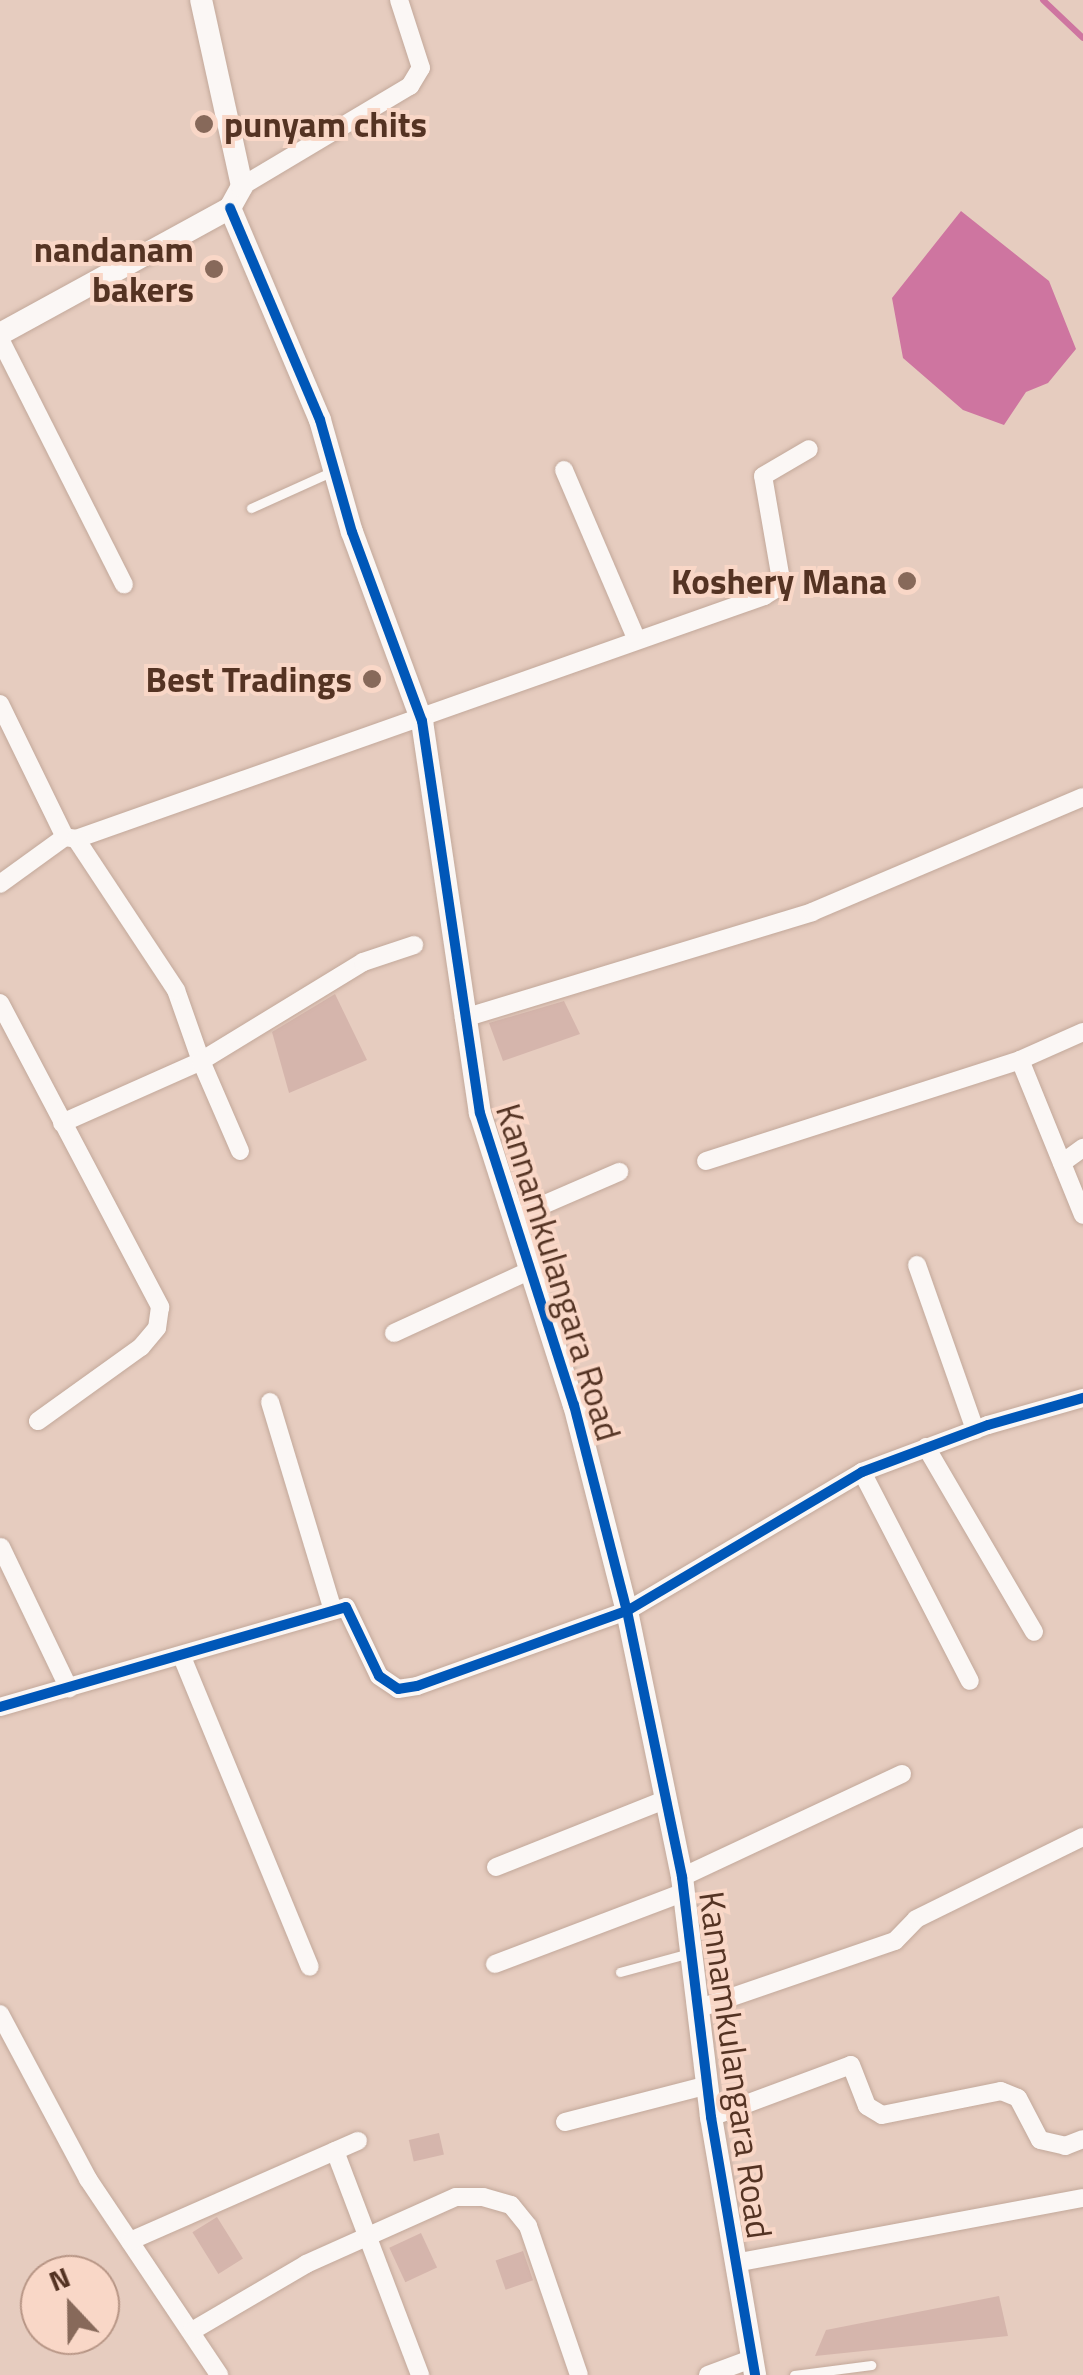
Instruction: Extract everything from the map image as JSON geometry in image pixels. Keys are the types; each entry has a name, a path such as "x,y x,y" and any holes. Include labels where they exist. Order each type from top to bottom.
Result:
{"street":[{"path":"202,0 242,186"},
{"path":"124,585 0,336 230,208 242,186 410,86 421,68 417,41 398,0"},
{"name":"Kannamkulangara Road","path":"230,208 336,470 352,532 422,722 480,1112 531,1270 627,1611 662,1800 684,1884 711,2117 753,2367"},
{"path":"0,884 71,838 422,722 635,636 777,588 763,476 809,449"},
{"path":"564,470 635,636"},
{"path":"0,704 71,838 176,990 240,1151"},
{"path":"464,1018 812,912 1083,797"},
{"path":"62,1123 201,1061 364,962 414,945"},
{"path":"0,1002 160,1307 157,1328 141,1347 38,1422"},
{"path":"706,1161 1020,1060 1083,1032"},
{"path":"1020,1060 1083,1215"},
{"path":"1062,1163 1083,1148"},
{"path":"513,1218 619,1172"},
{"path":"917,1265 975,1430"},
{"path":"394,1333 531,1270"},
{"path":"0,1707 182,1657 332,1608 346,1608 355,1617 379,1676 398,1689 513,1656 627,1611 862,1472 926,1446 1083,1398"},
{"path":"270,1402 332,1608"},
{"path":"926,1446 1034,1632"},
{"path":"862,1472 970,1680"},
{"path":"1,1546 69,1689"},
{"path":"182,1657 310,1967"},
{"path":"494,1964 684,1884 902,1774"},
{"path":"496,1867 662,1800"},
{"path":"700,2008 895,1940 916,1920 1083,1837"},
{"path":"0,2014 88,2178 219,2375"},
{"path":"711,2117 851,2065 867,2106 882,2115 1001,2091 1018,2098 1040,2140 1065,2146 1083,2139"},
{"path":"565,2122 708,2085"},
{"path":"130,2241 358,2141"},
{"path":"335,2151 420,2375"},
{"path":"192,2332 306,2264 456,2197 510,2205 528,2226 579,2375"},
{"path":"735,2263 1083,2198"},
{"path":"708,2375 753,2367"}],"lane":[{"path":"251,508 336,470"},
{"path":"620,1972 692,1952"},
{"path":"794,2375 871,2365"}],"shaded area":[{"path":"961,211 1049,281 1076,349 1048,383 1026,392 1004,425 963,410 903,358 892,298"}],"building":[{"path":"335,994 367,1060 289,1093 272,1032"},
{"path":"564,1001 580,1034 503,1061 489,1023"},
{"path":"439,2133 444,2154 414,2161 409,2140"},
{"path":"217,2217 243,2259 218,2274 192,2232"},
{"path":"421,2233 437,2267 405,2282 389,2248"},
{"path":"523,2251 533,2280 506,2290 496,2260"},
{"path":"999,2296 1008,2336 815,2356 826,2330"}],"waterway":[{"path":"1043,0 1083,38"}],"cycle path":[{"path":"230,208 320,420 352,532 422,721 480,1113 574,1405 627,1611 682,1877 711,2117 755,2375"},
{"path":"0,1707 346,1607 379,1676 398,1689 417,1686 627,1611 862,1472 988,1425 1083,1398"}],"place":[{"name":"punyam chits","path":"204,124"},
{"name":"nandanam bakers","path":"214,269"},
{"name":"Koshery Mana","path":"907,581"},
{"name":"Best Tradings","path":"372,679"}]}
